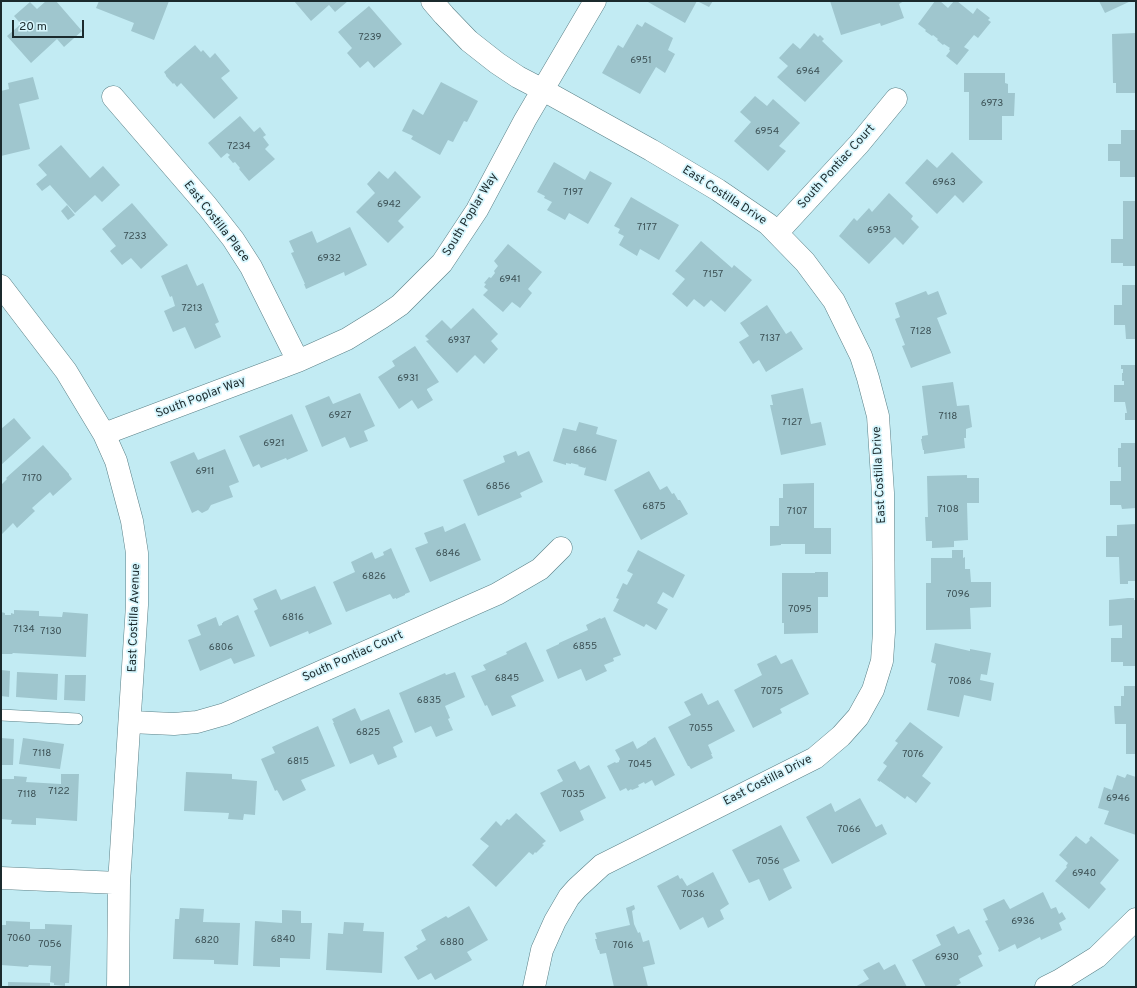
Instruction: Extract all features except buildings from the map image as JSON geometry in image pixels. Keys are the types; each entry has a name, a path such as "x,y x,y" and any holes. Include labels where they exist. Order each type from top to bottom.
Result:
{"street":[{"name":"East Costilla Drive","path":"432,1 469,41 518,77 650,150 718,190 768,224 805,262 834,301 861,356 878,416 882,493 884,632 882,662 873,690 858,716 841,736 815,758 602,865 569,897 555,921 542,950 534,987"},
{"name":"South Poplar Way","path":"104,434 298,361 347,339 400,305 442,263 477,210 525,120 595,1"},
{"name":"East Costilla Place","path":"113,97 207,206 232,239 251,267 298,361"},
{"name":"South Pontiac Court","path":"777,233 860,144 896,99"},
{"name":"East Costilla Avenue","path":"1,286 66,371 104,434 116,461 132,521 137,553 137,605 119,884 118,987"},
{"name":"South Pontiac Court","path":"130,722 174,724 197,722 225,714 497,594 540,569 561,548"},
{"path":"1,878 119,884"},
{"path":"1046,987 1097,958 1136,919"}],"lane":[{"path":"1,715 77,719"}]}
